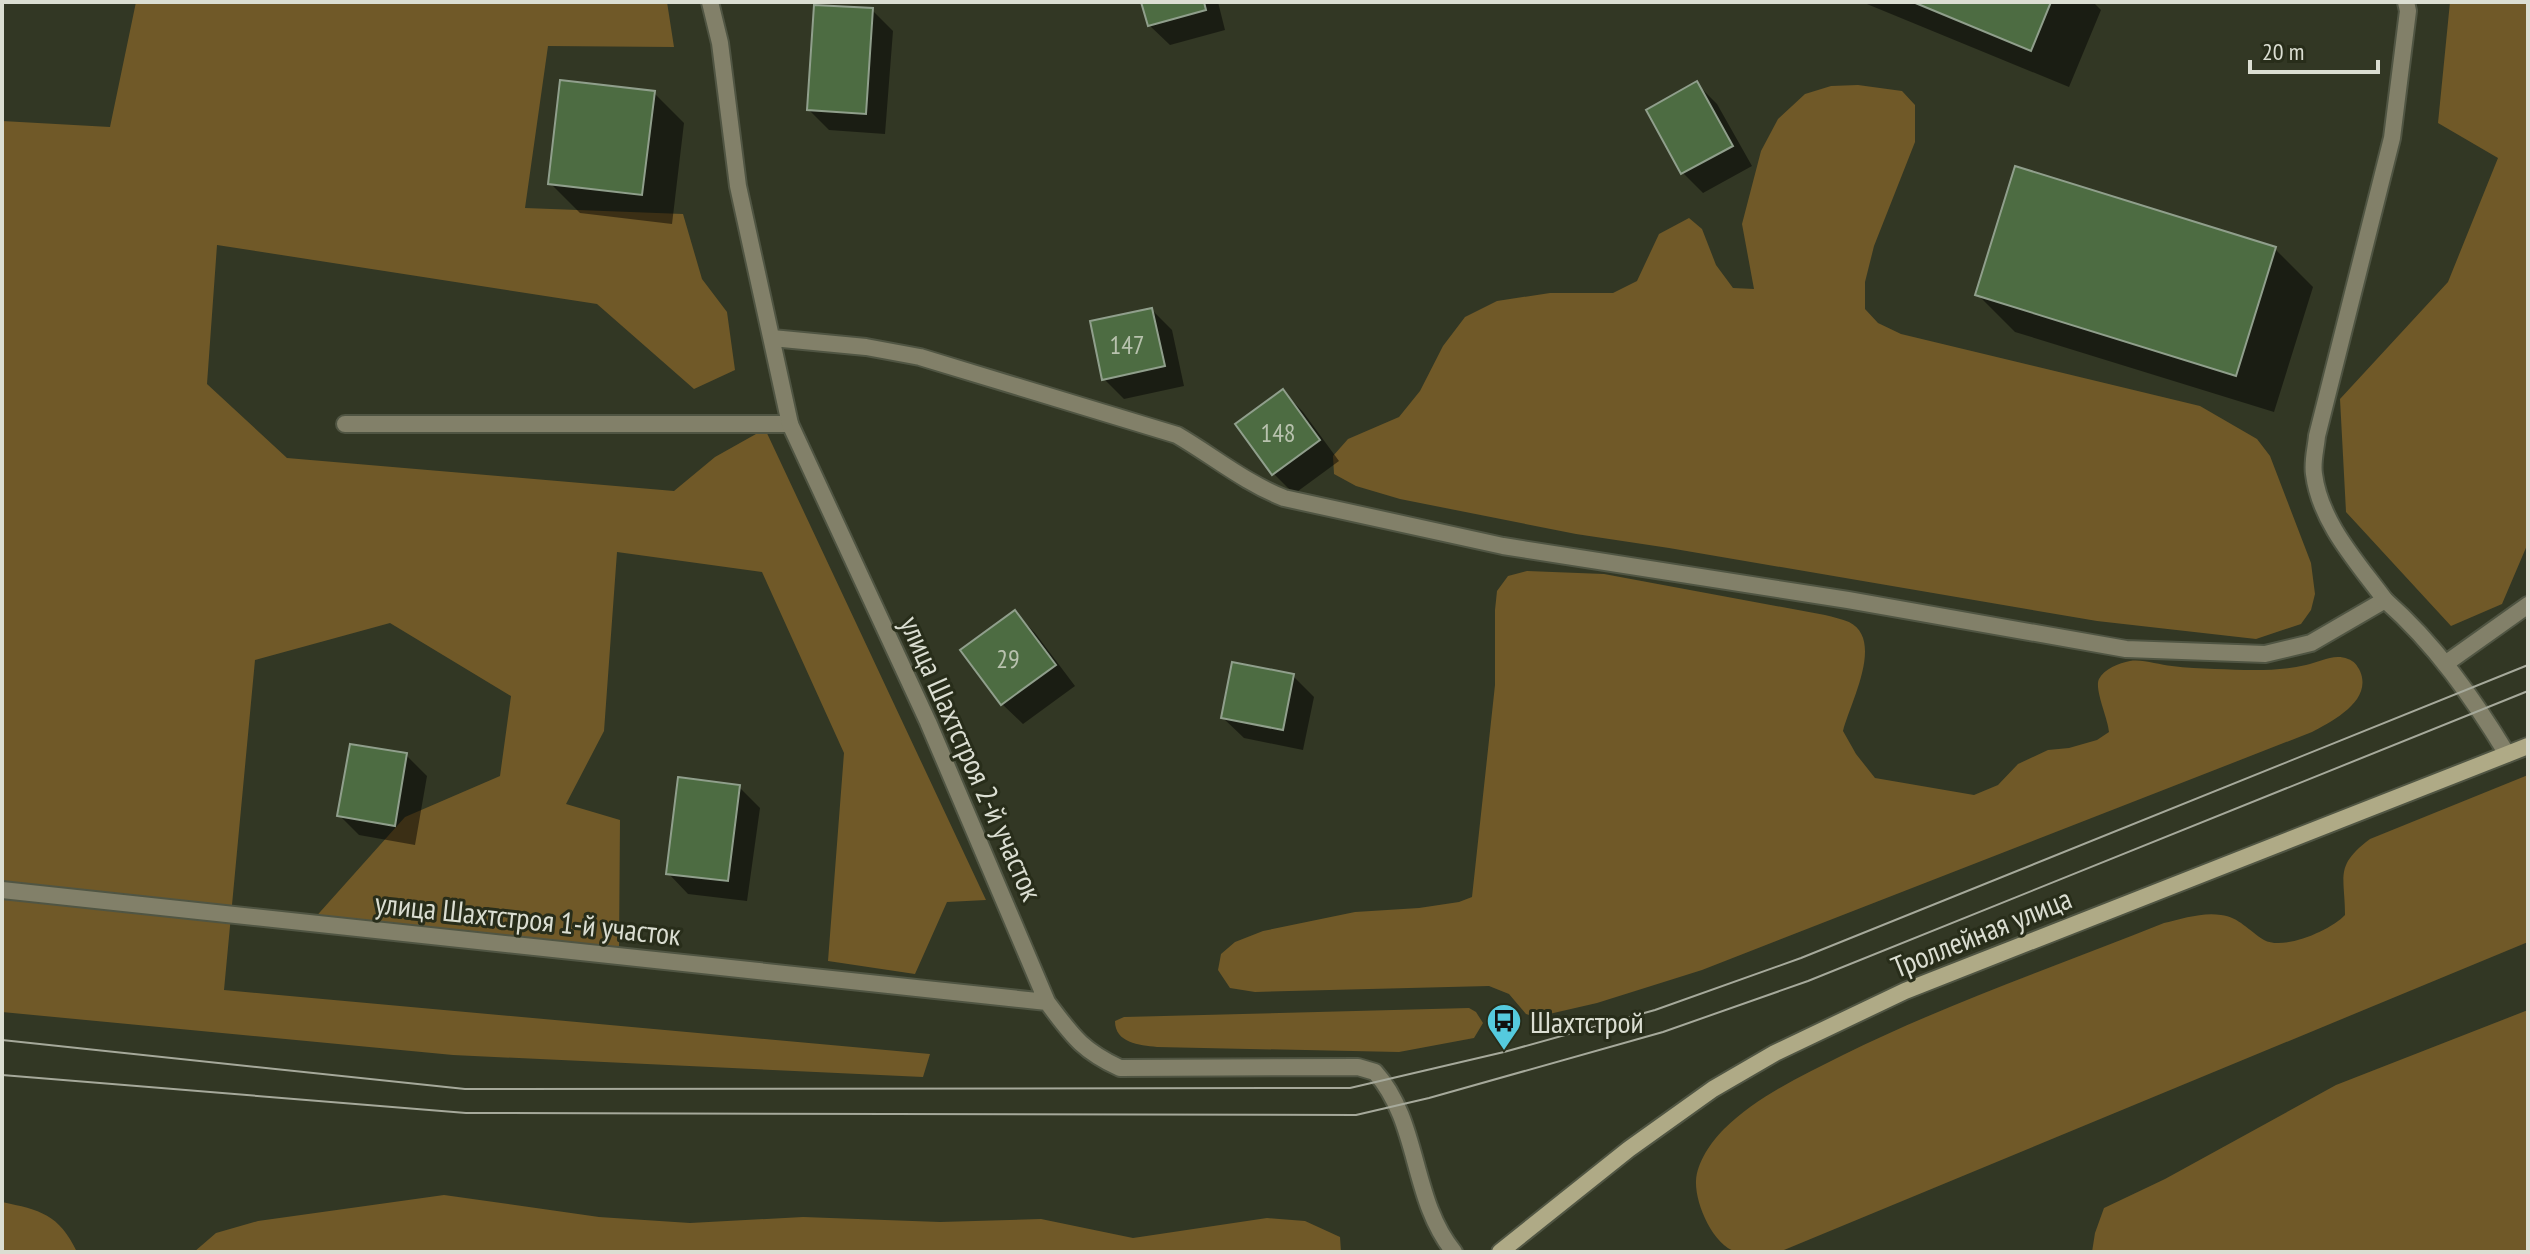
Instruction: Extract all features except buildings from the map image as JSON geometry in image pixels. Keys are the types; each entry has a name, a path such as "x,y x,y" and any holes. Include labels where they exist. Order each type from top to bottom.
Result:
{"street":[{"name":"улица Шахтстроя 2-й участок","path":"710,2 720,43 738,186 790,424 928,722 1047,1002 1074,1037 1094,1056 1120,1068 1358,1067 1375,1072 1397,1105 1426,1201 1435,1224 1454,1252"},
{"path":"2406,2 2408,11 2392,138 2317,436 2313,471 2327,514 2385,600 2412,624 2445,664 2480,710 2507,754"},
{"path":"772,338 866,347 920,357 1177,435 1212,455 1234,474 1256,487 1284,498 1503,546 1848,600 2050,637 2126,649 2265,654 2311,643 2385,600"},
{"path":"345,424 790,424"},
{"path":"2445,664 2528,605"},
{"name":"Троллейная улица","path":"1500,1252 1629,1149 1713,1089 1775,1053 1905,991 2528,746"},
{"name":"улица Шахтстроя 1-й участок","path":"2,890 1047,1002"}],"shaded area":[{"path":"136,2 667,2 674,47 548,46 525,208 683,214 702,279 727,312 735,370 694,389 597,304 217,245 207,384 287,458 674,491 715,457 765,429 986,900 947,902 915,974 828,961 844,753 762,572 617,552 604,731 566,804 620,820 619,947 312,921 405,817 500,776 511,696 390,623 255,660 224,990 930,1054 923,1077 453,1055 2,1012 2,121 110,127"},
{"path":"2450,2 2528,2 2528,543 2502,604 2451,626 2346,512 2340,399 2448,282 2498,158 2438,123"},
{"path":"1858,85 1902,91 1915,105 1915,142 1874,246 1865,282 1865,309 1878,323 1901,334 2200,406 2257,439 2270,456 2311,563 2315,594 2311,610 2301,624 2256,639 2097,621 1576,534 1400,499 1356,486 1334,474 1333,456 1348,439 1399,417 1420,391 1443,346 1465,317 1497,301 1550,293 1613,293 1637,281 1659,234 1689,218 1702,229 1716,265 1733,288 1754,289 1742,224 1761,151 1778,119 1805,94 1831,86"},
{"path":"1527,571 1604,574 1849,622 1859,631 1865,657 1843,731 1856,754 1875,778 1974,795 1998,785 2018,764 2048,750 2097,740 2109,732 2098,690 2099,679 2108,669 2126,662 2261,670 2343,657 2352,661 2360,671 2361,692 2348,709 2312,732 1702,970 1597,1003 1536,1017 1526,1014 1509,994 1489,986 1255,992 1230,988 1218,970 1221,954 1235,942 1263,931 1355,912 1419,908 1472,897 1495,685 1497,591 1508,576"},
{"path":"2528,775 2528,942 1784,1250 1736,1252 1713,1233 1702,1212 1696,1190 1699,1167 1706,1153 1719,1134 1737,1117 1796,1079 1922,1019 2164,923 2214,914 2233,918 2273,943 2307,937 2345,915 2343,881 2346,865 2370,839"},
{"path":"1469,1008 1483,1023 1474,1038 1399,1052 1157,1047 1136,1044 1124,1038 1119,1034 1115,1021 1124,1017"},
{"path":"2528,1010 2528,1252 2092,1252 2104,1208 2165,1179 2336,1085"},
{"path":"444,1195 599,1217 690,1223 803,1217 940,1222 1041,1219 1133,1238 1267,1218 1305,1221 1340,1237 1341,1252 194,1252 216,1233 258,1221"},
{"path":"2,1202 47,1216 63,1229 77,1252 2,1252"}],"tram line":[{"path":"2,1040 465,1089 1350,1088 1504,1052 1655,1010 1801,958 2528,665"},
{"path":"2,1075 466,1113 1356,1115 1429,1098 1663,1032 1808,981 2528,691"}],"place":[{"name":"Шахтстрой","path":"1504,1052"}]}
